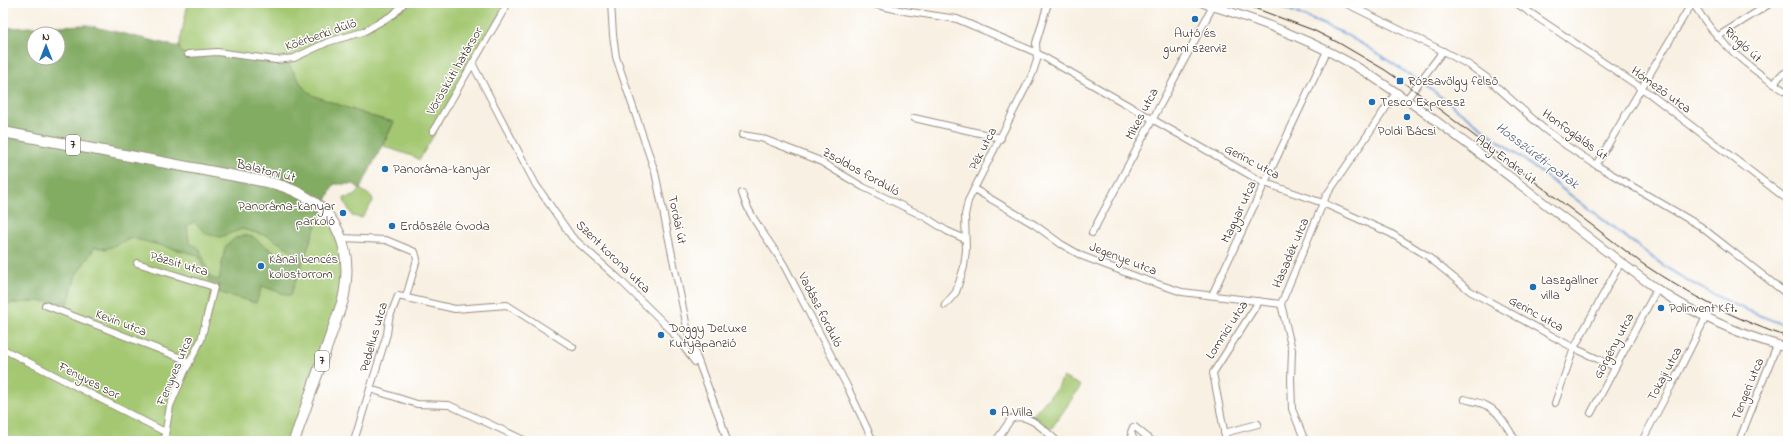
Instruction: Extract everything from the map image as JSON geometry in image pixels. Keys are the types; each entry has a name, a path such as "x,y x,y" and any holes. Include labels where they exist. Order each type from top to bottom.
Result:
{"main road":[{"name":"Balatoni út","path":"3,132 283,186 299,193 319,206 331,219 342,238 346,252 347,281 343,300 294,441"}],"street":[{"name":"Kőérberki dűlő","path":"188,54 217,52 276,60 294,58 328,42 367,30 394,14 404,3"},
{"name":"Vöröskúti határsor","path":"433,131 508,3"},
{"name":"Tordai út","path":"611,3 616,57 655,172 689,337 727,441"},
{"name":"Gerinc utca","path":"868,3 904,11 957,19 1036,52 1265,183 1323,203 1396,237 1426,255 1470,291 1574,348 1615,367"},
{"name":"Pék utca","path":"946,305 956,292 962,273 966,250 965,211 974,189 1032,75 1037,60 1036,43 1048,3"},
{"name":"Ady Endre út","path":"1203,3 1255,20 1327,51 1368,74 1406,100 1657,289 1706,317 1788,348"},
{"name":"Honfoglalás út","path":"1345,3 1469,65 1487,78 1543,128 1596,165 1700,226 1788,294"},
{"name":"Hómező utca","path":"1516,3 1641,88 1788,200"},
{"path":"1717,37 1771,3"},
{"path":"1596,165 1687,11 1693,4"},
{"name":"Ringló út","path":"1693,4 1717,37 1757,73 1788,93"},
{"name":"Mikes utca","path":"1092,233 1213,6"},
{"name":"Magyar utca","path":"1212,295 1327,51"},
{"path":"1406,100 1443,51"},
{"name":"Szent korona utca","path":"472,63 540,191 572,237 619,279 670,329 688,350 704,375"},
{"path":"1774,84 1780,76 1788,71"},
{"name":"Hasadék utca","path":"1305,441 1292,409 1292,350 1281,304 1323,203 1396,93"},
{"path":"914,118 1001,138"},
{"name":"Zsoldos forduló","path":"742,135 760,138 818,160 863,187 925,217 947,231 965,239"},
{"name":"Jegenye utca","path":"974,189 1034,225 1060,244 1082,256 1182,292 1281,304"},
{"name":"Vadász forduló","path":"742,193 746,204 776,250 847,386 873,441"},
{"name":"Pedellus utca","path":"342,238 386,240 415,252 417,259 406,297 400,295 396,298 354,441"},
{"path":"1556,403 1574,348 1621,262"},
{"name":"Pázsit utca","path":"137,263 214,287"},
{"name":"Fenyves utca","path":"164,441 170,406 201,340 214,287"},
{"name":"Görgény utca","path":"1591,413 1657,289"},
{"path":"406,297 456,309 507,305 573,347"},
{"name":"Lomnici utca","path":"1226,441 1213,373 1259,301"},
{"name":"Kevin utca","path":"45,305 180,358 189,364"},
{"name":"Tokaji utca","path":"1642,441 1706,317"},
{"name":"Tengeri utca","path":"1739,441 1777,345"},
{"name":"Fenyves sor","path":"3,348 165,432"},
{"path":"370,389 417,404 449,405 526,441"},
{"path":"1464,399 1486,405 1492,409 1506,425 1516,441"},
{"path":"996,441 1012,419 1023,417 1031,421 1057,441"},
{"path":"1224,433 1258,424"},
{"path":"1134,441 1130,432 1133,427 1152,441"}],"green space":[{"path":"188,3 508,3 471,63 435,133 419,160 415,157 383,146 394,122 370,116 314,96 303,87 287,62 186,55 181,52 179,47"},
{"path":"87,25 179,47 181,52 186,55 217,53 287,62 303,87 314,96 370,116 394,122 360,189 354,184 334,184 322,209 290,296 262,286 256,303 218,292 219,284 210,282 198,255 132,238 106,249 95,247 76,275 68,303 44,301 3,304 3,28 26,27 26,66 66,66 66,26 59,26","holes":["194,222 206,234 220,237 242,229 268,236 291,250 299,259 299,262 286,262 253,237 243,235 234,239 225,247 219,280 211,278 199,248 189,243 187,226"]},
{"path":"360,189 372,197 373,201 362,218 352,216 344,200 344,198 355,196"},
{"path":"322,209 338,229 347,281 294,441 3,441 3,304 44,301 68,303 76,275 95,247 106,249 132,238 198,255 210,282 219,284 218,292 256,303 262,286 290,296"},
{"path":"194,222 206,233 220,237 242,229 268,236 291,250 299,259 299,262 286,262 269,248 225,247 219,280 211,278 199,248 189,243 187,226"},
{"path":"1063,377 1081,386 1051,429 1033,415 1058,387"}],"waterway":[{"name":"Hosszúréti-patak","path":"1273,3 1343,33 1424,84 1664,266 1724,300 1755,314 1788,326"}],"tram line":[{"path":"1241,3 1313,30 1339,43 1385,70 1414,90 1643,264 1713,306 1750,323 1788,337"}],"place":[{"name":"Autó és gumi szerviz","path":"1195,19"},
{"name":"Rózsavölgy felső","path":"1400,81"},
{"name":"Tesco Expressz","path":"1372,102"},
{"name":"Poldi Bácsi","path":"1407,117"},
{"name":"Panoráma-kanyar","path":"385,169"},
{"name":"Panoráma-kanyar parkoló","path":"343,213"},
{"name":"Erdőszéle Óvoda","path":"392,226"},
{"name":"Kánai bencés kolostorrom","path":"261,266"},
{"name":"Laszgallner villa","path":"1533,287"},
{"name":"Polinvent Kft.","path":"1661,308"},
{"name":"Doggy DeLuxe Kutyapanzió","path":"661,335"},
{"name":"A Villa","path":"993,412"}]}
